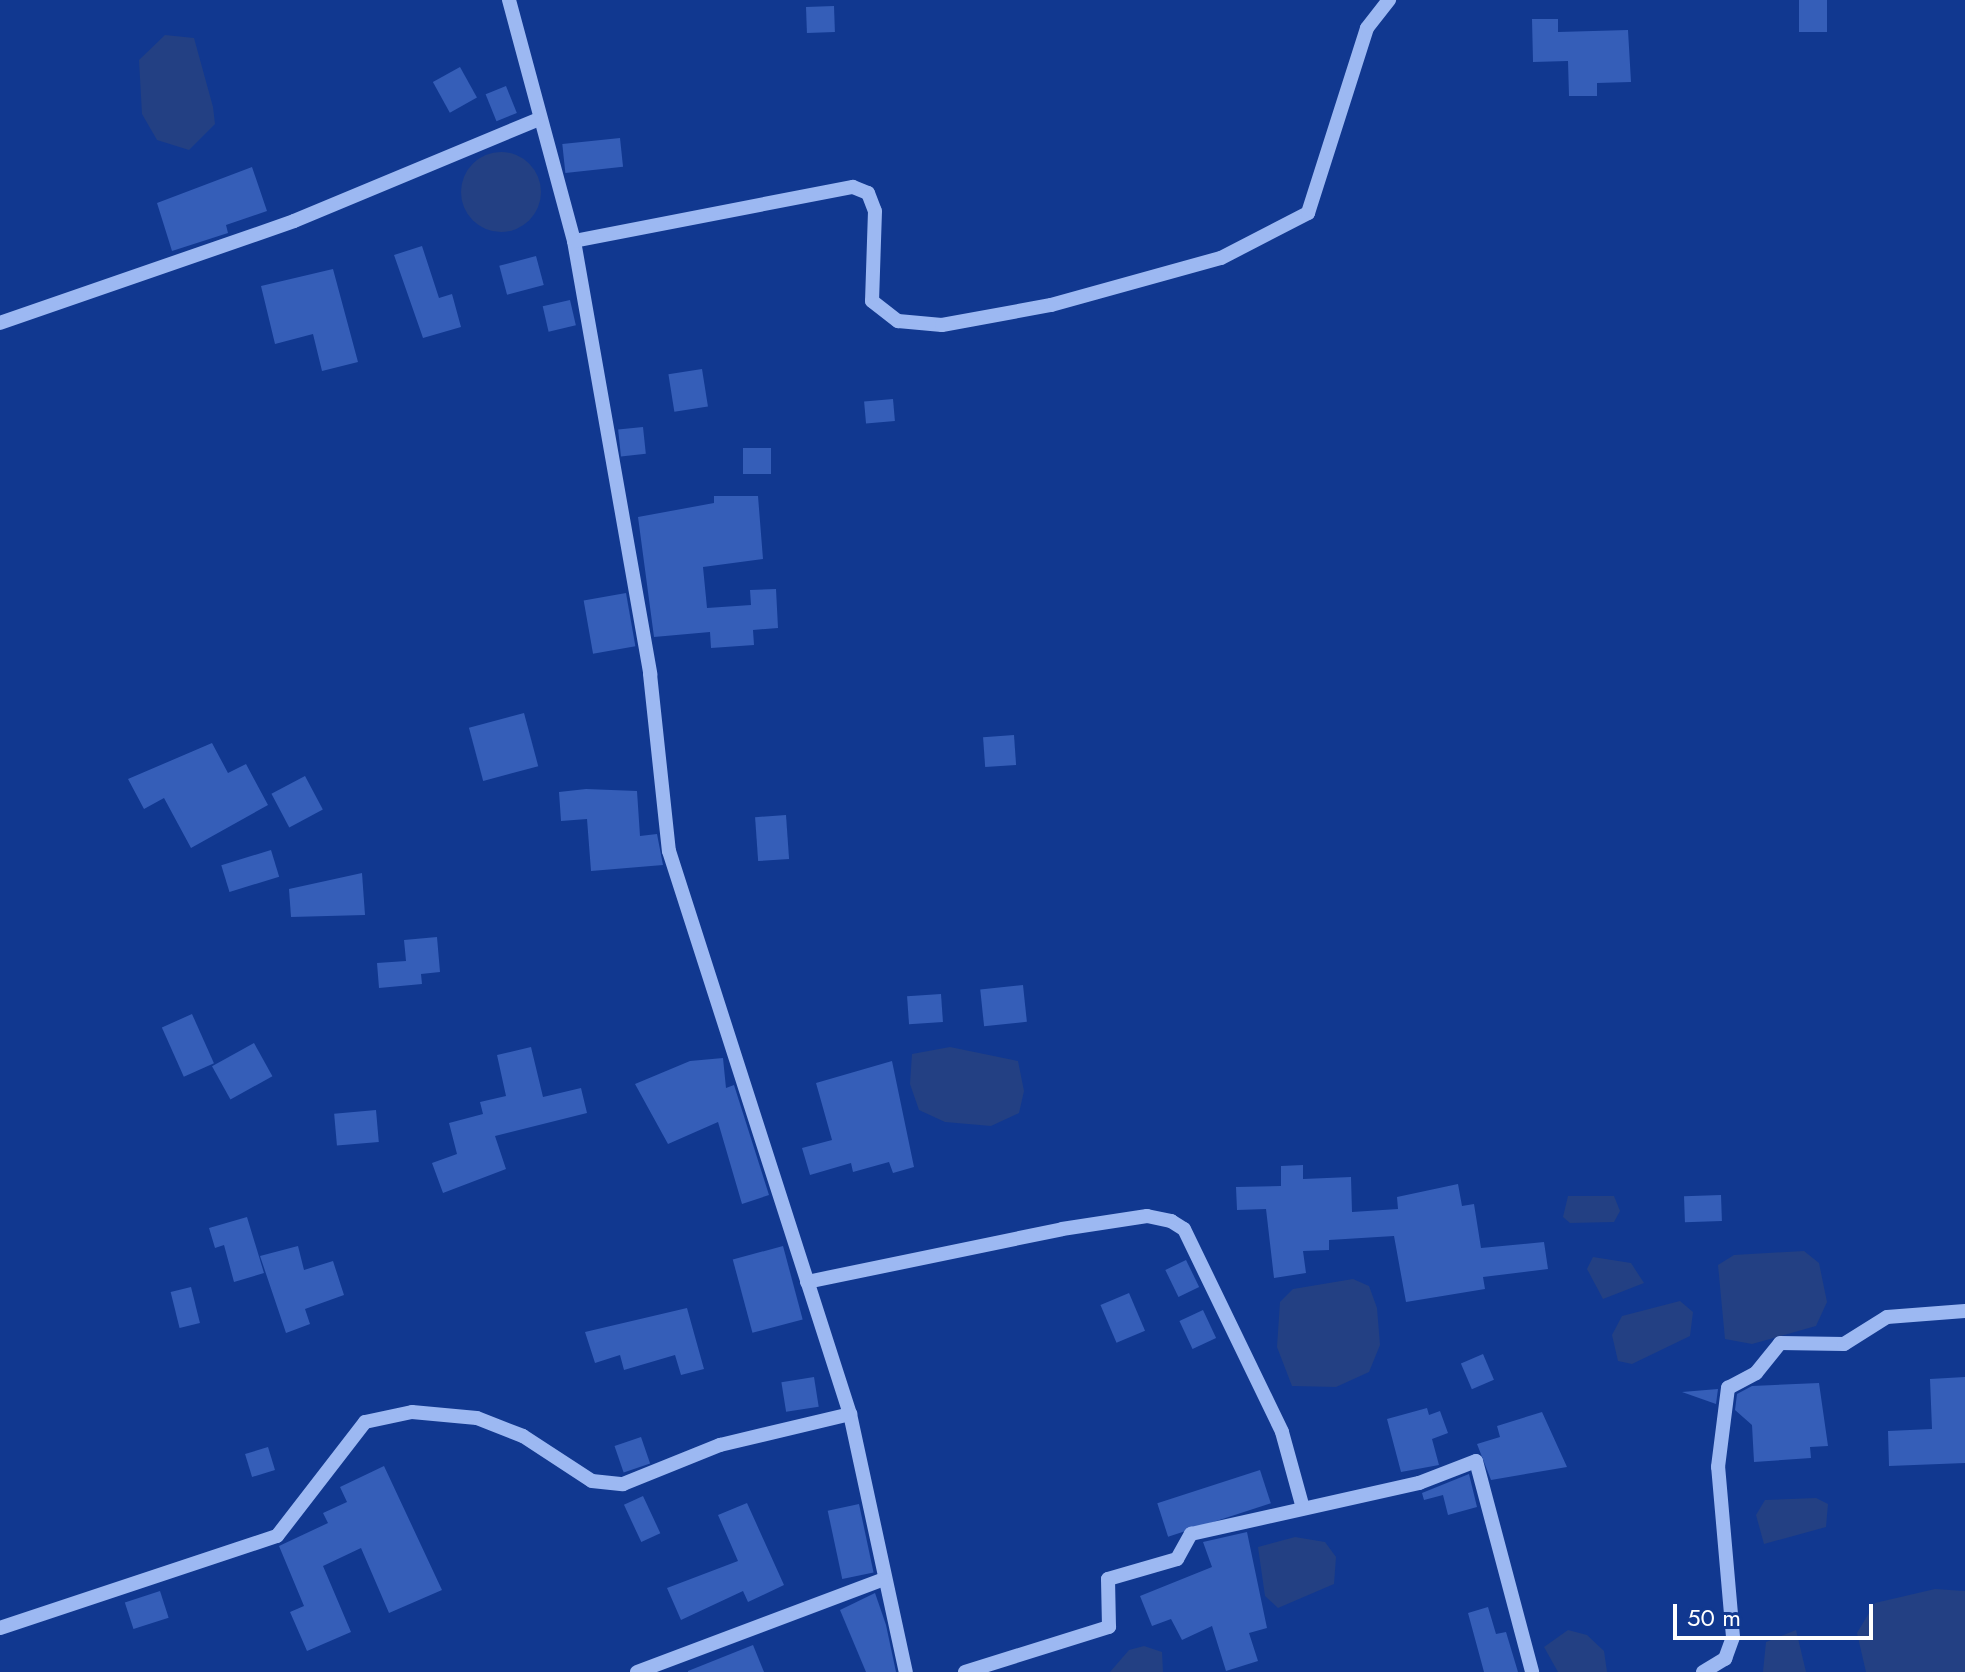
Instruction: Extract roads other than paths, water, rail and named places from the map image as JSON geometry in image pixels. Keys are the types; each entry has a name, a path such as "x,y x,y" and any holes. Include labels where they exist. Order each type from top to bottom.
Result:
{"street":[{"path":"509,0 537,120 574,241 650,674 669,851 850,1414 882,1580 906,1672"},
{"path":"574,241 853,187 868,193 875,211 872,301 898,321 942,325 1051,305 1221,258 1308,213 1367,28 1389,0"},
{"path":"0,323 294,221 537,120"},
{"path":"807,1282 1062,1229 1147,1216 1171,1221 1184,1229 1282,1432 1303,1508"},
{"path":"1703,1672 1725,1659 1733,1637 1718,1467 1728,1388 1756,1373 1780,1343 1844,1344 1887,1317 1965,1311"},
{"path":"0,1628 277,1536 365,1422 412,1412 477,1418 523,1436 592,1481 623,1484 720,1445 850,1414"},
{"path":"965,1672 1109,1627 1108,1579 1177,1559 1191,1534 1481,1464 1503,1579 1532,1672"},
{"path":"637,1672 882,1580"}],"water":[{"path":"165,35 194,38 213,107 215,124 189,150 157,140 142,114 139,60"},
{"path":"501,152 516,155 529,164 538,177 541,192 538,207 529,220 516,229 501,232 486,229 473,220 464,207 461,192 464,177 473,164 486,155"},
{"path":"950,1047 1018,1061 1024,1091 1019,1113 991,1126 945,1122 919,1110 910,1084 912,1054"},
{"path":"1568,1196 1614,1196 1620,1211 1614,1222 1570,1223 1563,1217"},
{"path":"1804,1251 1819,1263 1827,1302 1816,1326 1752,1344 1725,1339 1718,1265 1734,1255"},
{"path":"1593,1257 1631,1263 1644,1283 1603,1299 1587,1269"},
{"path":"1353,1279 1369,1286 1377,1308 1380,1345 1369,1372 1336,1387 1292,1386 1277,1347 1280,1302 1293,1289"},
{"path":"1680,1301 1693,1312 1690,1336 1632,1364 1618,1361 1612,1335 1622,1316"},
{"path":"1816,1498 1828,1504 1826,1527 1764,1544 1756,1515 1765,1500"},
{"path":"1295,1537 1325,1542 1336,1557 1334,1584 1278,1608 1265,1596 1258,1547"},
{"path":"1935,1589 1965,1591 1965,1672 1866,1672 1857,1633 1875,1603"},
{"path":"1568,1630 1587,1635 1604,1651 1607,1672 1558,1672 1544,1647"},
{"path":"1796,1630 1806,1672 1763,1672 1766,1642"},
{"path":"1144,1646 1162,1652 1163,1672 1110,1672 1129,1650"}]}
